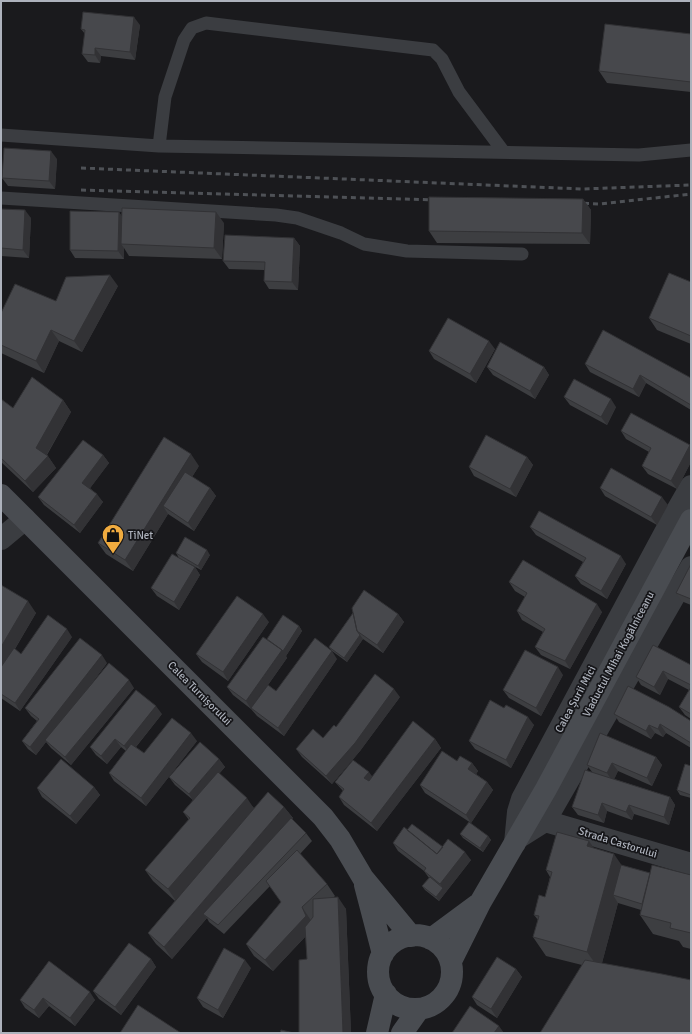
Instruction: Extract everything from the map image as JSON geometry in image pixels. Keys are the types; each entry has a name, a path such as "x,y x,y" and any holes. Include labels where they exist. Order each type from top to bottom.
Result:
{"main road":[{"name":"Calea Turnișorului","path":"1,495 323,817 340,839 363,878 421,937"},
{"name":"Viaductul Mihai Kogălniceanu","path":"517,841 546,789 686,518"},
{"name":"Calea Șurii Mici","path":"450,961 480,903 517,841"},
{"name":"Calea Turnișorului","path":"363,878 383,954"},
{"name":"Calea Șurii Mici","path":"421,937 480,903"},
{"path":"421,937 443,948 450,961 452,972 450,983 446,993 438,1001 429,1006 418,1009 406,1008 395,1003 386,994 381,985 379,964 388,947 395,942 403,938 421,937"},
{"path":"377,1033 386,994"},
{"path":"402,1033 418,1009"}],"street":[{"name":"Calea Șurii Mici","path":"517,841 518,812 522,799 686,518 691,486"},
{"path":"1,539 25,519"},
{"name":"Calea Șurii Mici","path":"517,841 545,820 691,567"},
{"name":"Strada Castorului","path":"545,820 691,864"}],"lane":[{"path":"159,146 165,97 184,40 192,28 206,23 433,50 442,59 459,92 503,151"},
{"path":"1,135 159,146 503,151 639,155 691,150"},
{"path":"1,198 276,215 297,218 341,233 364,244 407,251 522,254"}],"building":[{"path":"83,12 134,17 130,52 95,48 95,55 82,54 85,30 81,29"},
{"path":"605,24 691,34 691,82 599,71"},
{"path":"4,148 51,151 49,181 2,178"},
{"path":"429,197 583,199 582,233 429,231"},
{"path":"122,208 216,212 214,248 121,244"},
{"path":"1,209 25,210 23,250 1,248"},
{"path":"70,211 119,212 118,251 70,250"},
{"path":"225,235 294,238 292,282 264,281 265,262 223,261"},
{"path":"669,273 691,282 691,336 649,318"},
{"path":"110,275 74,341 51,330 36,361 1,345 1,313 15,284 56,301 66,277"},
{"path":"448,318 489,341 470,374 429,351"},
{"path":"603,330 691,378 691,405 640,375 633,389 585,364"},
{"path":"500,342 544,367 530,391 487,367"},
{"path":"32,377 63,400 36,448 48,456 25,481 1,458 1,399 13,408"},
{"path":"574,379 611,399 601,417 564,397"},
{"path":"631,413 690,445 671,481 642,466 651,448 621,431"},
{"path":"486,435 527,457 510,489 469,467"},
{"path":"164,437 191,454 125,560 98,543"},
{"path":"83,440 103,455 82,483 97,494 74,525 38,497"},
{"path":"611,468 662,497 651,517 600,488"},
{"path":"185,472 210,488 188,523 163,506"},
{"path":"539,511 621,556 601,591 575,576 586,558 530,527"},
{"path":"185,537 207,550 198,566 176,553"},
{"path":"172,554 195,567 174,602 151,588"},
{"path":"523,560 597,604 565,661 535,647 545,629 517,611 527,593 509,582"},
{"path":"691,564 691,599 676,593"},
{"path":"1,585 28,601 1,647"},
{"path":"364,590 398,614 377,645 357,631 352,608"},
{"path":"237,596 263,614 223,672 196,654"},
{"path":"353,613 357,631 360,635 344,658 329,647"},
{"path":"48,615 67,629 15,703 1,694 1,667 14,648 21,654"},
{"path":"283,615 299,626 283,651 267,639"},
{"path":"263,637 282,650 246,701 227,687"},
{"path":"80,638 102,655 30,747 22,741 39,719 25,708"},
{"path":"315,638 332,651 278,728 251,708 268,685 276,691"},
{"path":"653,645 691,665 691,685 663,671 654,687 636,677"},
{"path":"525,650 558,667 536,708 503,690"},
{"path":"109,663 129,680 65,757 45,740"},
{"path":"375,674 394,689 355,743 326,776 296,749 313,729 323,738 334,725 336,727"},
{"path":"628,686 669,707 691,721 691,743 660,724 658,729 649,725 646,731 614,714"},
{"path":"691,687 691,714 679,707"},
{"path":"136,690 156,706 124,746 115,739 101,756 90,747"},
{"path":"490,700 504,708 506,705 528,717 506,760 469,741"},
{"path":"172,718 191,733 141,798 109,773 131,744 144,753"},
{"path":"413,721 435,739 371,823 339,797 344,789 335,782 353,760 369,772 364,778 369,781"},
{"path":"600,733 656,757 647,778 612,763 607,773 587,765"},
{"path":"200,742 219,759 189,794 169,777"},
{"path":"442,751 457,761 460,756 472,763 468,769 487,782 466,815 420,785"},
{"path":"61,759 94,787 70,816 37,788"},
{"path":"685,764 691,766 691,795 677,790"},
{"path":"585,770 670,797 664,817 629,805 626,812 602,803 598,815 572,807"},
{"path":"218,772 247,798 168,889 145,870 190,818 183,812"},
{"path":"268,792 284,807 164,947 148,933"},
{"path":"291,818 306,833 218,925 203,914"},
{"path":"469,822 488,836 480,848 460,834"},
{"path":"412,824 443,847 437,854 407,830"},
{"path":"404,827 437,854 448,839 465,852 440,884 424,871 426,868 393,843"},
{"path":"557,832 589,841 587,846 614,854 587,952 533,937 539,916 534,915 539,895 545,897 552,872 546,870"},
{"path":"297,850 327,884 302,907 306,916 265,960 246,944 281,902 266,881"},
{"path":"621,865 650,873 642,904 613,895"},
{"path":"652,865 691,875 691,933 670,928 671,923 640,915"},
{"path":"430,877 443,888 436,897 422,886"},
{"path":"338,897 343,1033 299,1033 299,960 307,959 305,927 313,917 313,899"},
{"path":"129,943 151,959 115,1007 93,991"},
{"path":"224,948 245,960 218,1010 197,998"},
{"path":"497,957 516,969 491,1009 472,997"},
{"path":"585,960 691,980 691,1033 540,1033"},
{"path":"49,961 90,992 70,1018 43,998 34,1010 20,1000"},
{"path":"138,1005 181,1033 120,1033"},
{"path":"470,1006 499,1026 494,1033 452,1033"},
{"path":"281,1030 294,1033 280,1033"}],"railway":[{"path":"81,168 583,189 691,185"},
{"path":"81,190 441,200"},
{"path":"575,203 600,204 691,194"}],"place":[{"name":"TiNet","path":"113,554"}]}
